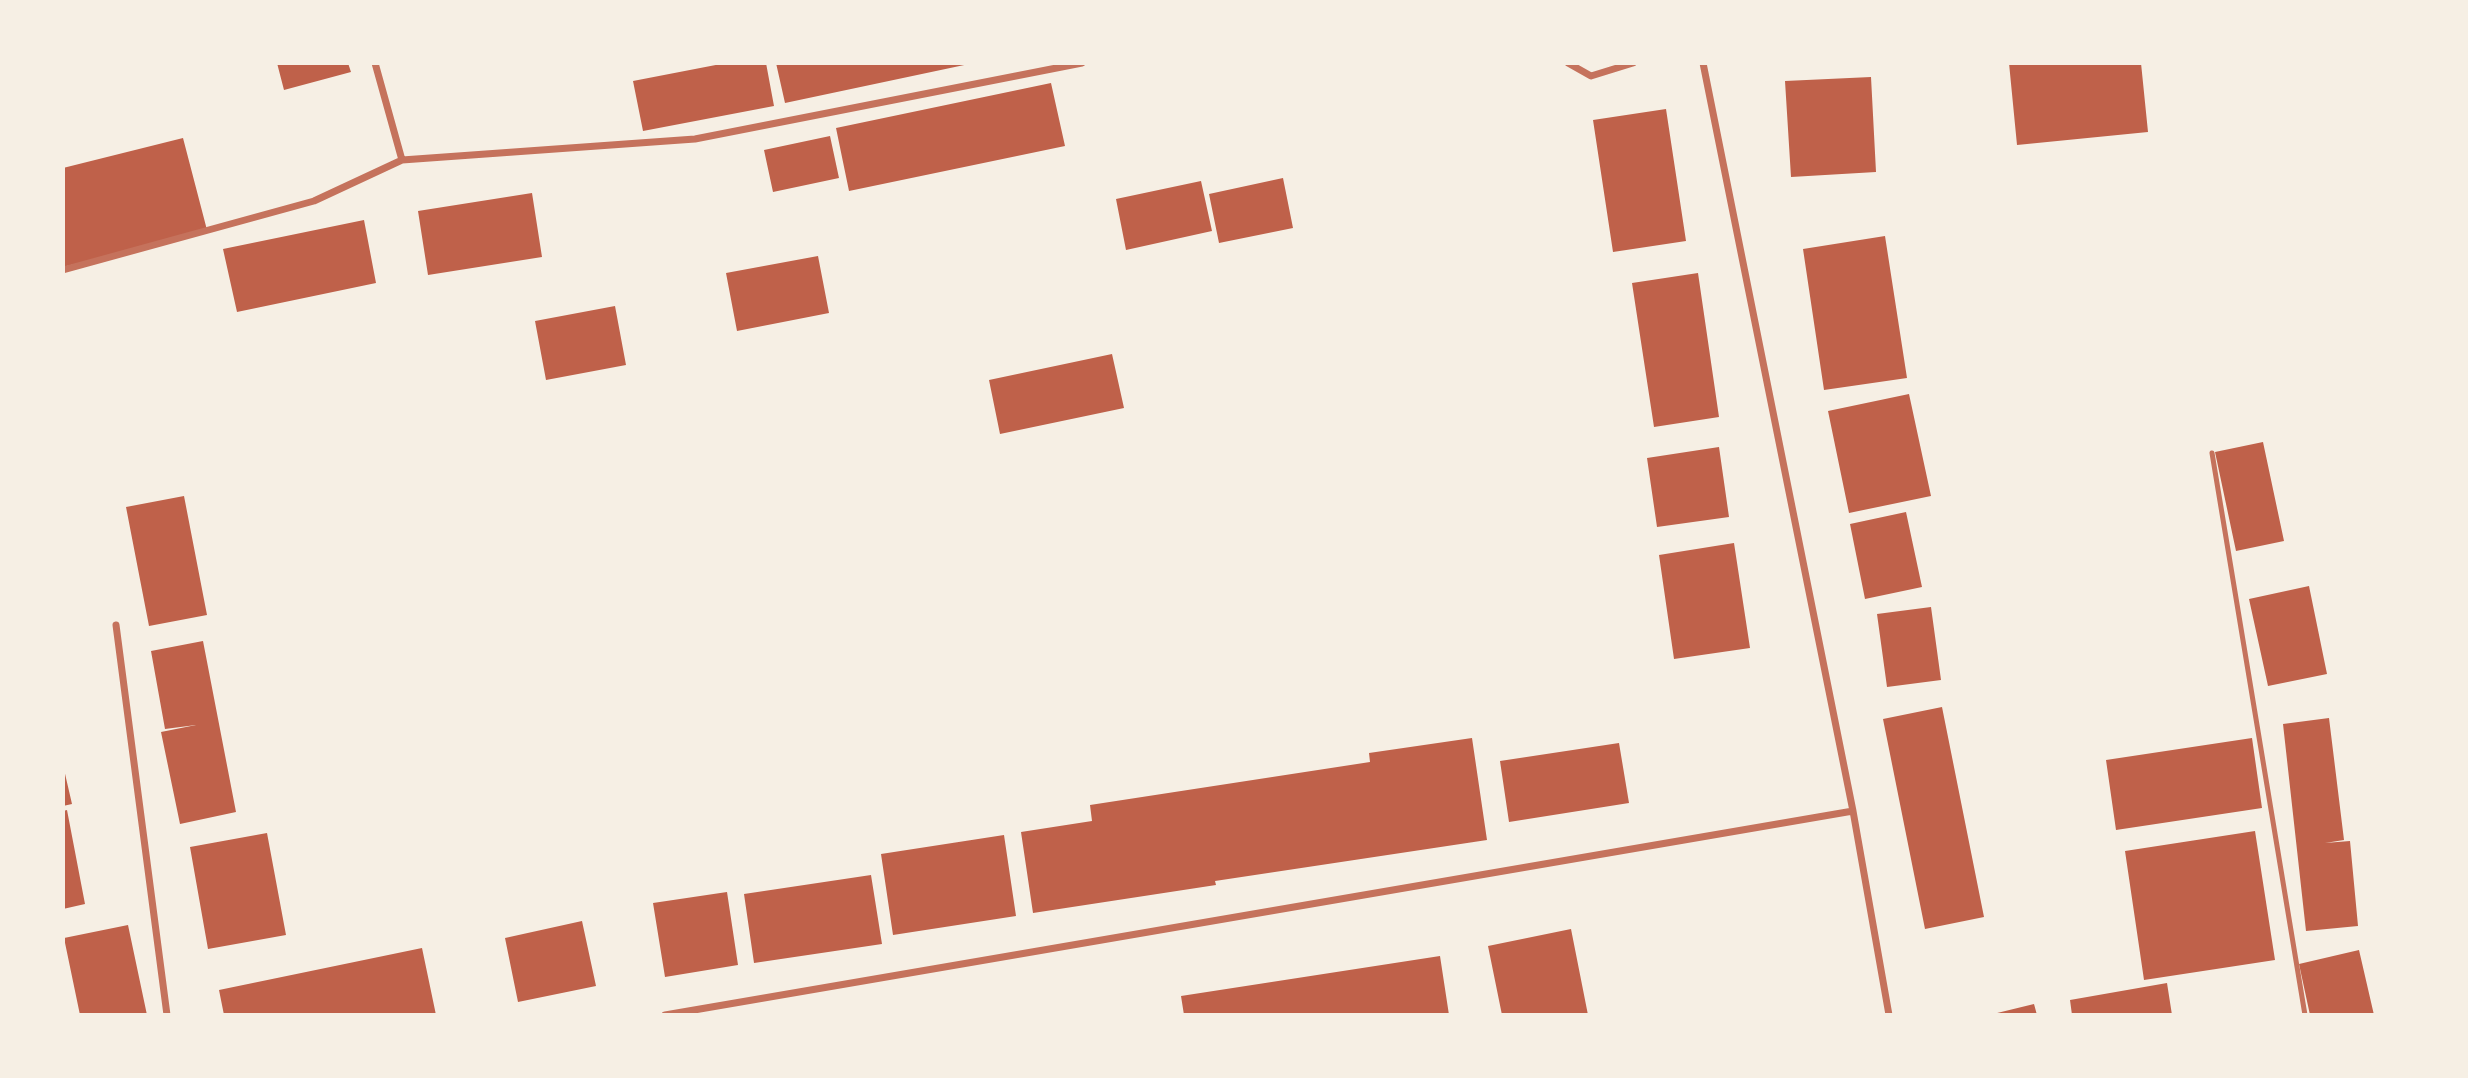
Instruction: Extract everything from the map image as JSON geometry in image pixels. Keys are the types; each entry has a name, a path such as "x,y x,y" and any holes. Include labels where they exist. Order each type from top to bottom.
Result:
{"street":[{"path":"375,63 402,160"},
{"path":"63,270 314,201 402,160 695,139 1082,63"},
{"path":"1568,63 1591,76 1633,63"},
{"path":"1703,63 1853,811 1889,1015"},
{"path":"116,625 167,1015"},
{"path":"665,1015 1853,811"}],"lane":[{"path":"2212,453 2305,1015"}],"building":[{"path":"277,63 348,63 351,72 284,90"},
{"path":"726,63 766,63 774,106 643,131 633,81"},
{"path":"776,63 969,63 969,64 785,103"},
{"path":"2009,63 2141,63 2148,132 2017,145"},
{"path":"1871,77 1876,172 1791,177 1785,81"},
{"path":"1051,83 1065,146 849,191 836,128"},
{"path":"1666,109 1686,241 1613,252 1593,120"},
{"path":"830,136 839,178 773,192 764,150"},
{"path":"183,138 207,230 63,267 63,168"},
{"path":"1283,178 1293,228 1219,243 1209,194"},
{"path":"1201,181 1212,231 1126,250 1116,199"},
{"path":"532,193 542,257 428,275 418,211"},
{"path":"364,220 376,283 237,312 223,249"},
{"path":"1885,236 1907,378 1824,390 1803,249"},
{"path":"818,256 829,313 737,331 726,273"},
{"path":"1698,273 1719,417 1654,427 1632,283"},
{"path":"615,306 626,365 546,380 535,321"},
{"path":"1112,354 1124,408 1000,434 989,380"},
{"path":"1909,394 1931,496 1849,513 1828,411"},
{"path":"2263,442 2284,541 2236,551 2215,452"},
{"path":"1719,447 1729,517 1657,527 1647,458"},
{"path":"184,496 207,615 149,626 126,507"},
{"path":"1906,512 1922,587 1865,599 1850,524"},
{"path":"1734,543 1750,648 1674,659 1659,555"},
{"path":"2309,586 2327,674 2268,686 2249,599"},
{"path":"1931,607 1941,680 1887,687 1877,614"},
{"path":"203,641 236,812 180,824 161,732 196,725 165,729 151,651"},
{"path":"1942,707 1984,917 1925,929 1883,719"},
{"path":"2329,718 2344,840 2325,843 2350,841 2358,926 2306,931 2283,724"},
{"path":"1472,738 1487,840 1215,881 1216,885 1033,913 1021,832 1092,821 1090,805 1370,762 1369,753"},
{"path":"2252,738 2262,808 2116,830 2106,760"},
{"path":"1619,743 1629,803 1509,822 1500,761"},
{"path":"63,765 72,804 63,806"},
{"path":"67,810 85,904 63,909 63,811"},
{"path":"2255,831 2275,960 2144,980 2125,851"},
{"path":"267,833 286,935 208,949 190,847"},
{"path":"1004,835 1016,916 893,935 881,854"},
{"path":"871,875 882,944 754,963 744,894"},
{"path":"727,892 738,965 665,977 653,903"},
{"path":"582,921 596,986 518,1002 505,938"},
{"path":"128,925 147,1015 80,1015 64,938"},
{"path":"1571,929 1588,1015 1502,1015 1488,946"},
{"path":"422,948 436,1015 224,1015 219,990"},
{"path":"2359,950 2374,1015 2310,1015 2299,964"},
{"path":"1440,956 1449,1015 1184,1015 1181,996"},
{"path":"2167,983 2172,1015 2072,1015 2070,1000"},
{"path":"2034,1004 2037,1015 1993,1015 1993,1014"}]}
